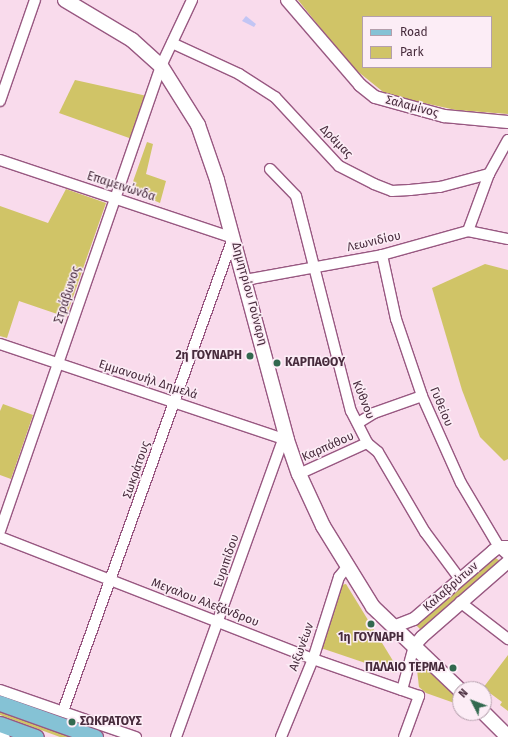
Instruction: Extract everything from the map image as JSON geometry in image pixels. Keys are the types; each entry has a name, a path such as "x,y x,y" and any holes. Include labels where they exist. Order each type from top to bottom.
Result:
{"main road":[{"name":"Δημητρίου Γούναρη","path":"65,0 132,40 161,66 198,124 245,280 285,439 299,474 323,526 347,567 380,616 452,682"},
{"path":"3,695 19,710 95,737"},
{"path":"492,721 508,737"},
{"path":"0,724 36,737"}],"street":[{"path":"0,102 35,0"},
{"name":"Στράβωνος","path":"0,532 59,364 114,198 161,66 192,0"},
{"name":"Σαλαμίνος","path":"287,0 360,86 375,97 444,116 508,122"},
{"name":"Δράμας","path":"172,43 239,74 276,97 339,166 374,184 392,190 410,190 440,187 489,174"},
{"path":"468,232 489,174 508,140"},
{"name":"Επαμεινώνδα","path":"0,160 233,238"},
{"name":"Κύθνου","path":"270,169 296,196 342,386 367,443 378,452 425,532 460,578"},
{"name":"Λεωνιδίου","path":"245,280 382,255 468,232 508,239"},
{"name":"Σωκράτους","path":"64,711 233,238"},
{"name":"Γυθείου","path":"382,255 396,319 422,396 461,483 505,550"},
{"name":"Εμμανουήλ Δημελά","path":"0,344 285,439"},
{"name":"Καρπάθου","path":"358,423 374,413 422,396"},
{"name":"Ευριπίδου","path":"176,737 285,439"},
{"name":"Καρπάθου","path":"299,474 367,443"},
{"name":"Μεγαλου Αλεξάνδρου","path":"0,537 313,659 419,696 404,737"},
{"name":"Καλαβρύτων","path":"393,627 414,618 460,578 505,550"},
{"name":"Καλαβρύτων","path":"414,646 460,602 508,562"},
{"name":"Αιξωνέων","path":"281,737 313,659 339,577 347,567"},
{"path":"460,602 508,639"},
{"path":"402,690 414,646"},
{"path":"3,695 64,711 136,737"},
{"path":"0,735 5,737"}],"green space":[{"path":"298,0 508,0 508,114 456,110 387,95 351,66"},
{"path":"75,80 147,96 132,139 59,113"},
{"path":"147,142 153,144 146,174 166,181 160,203 130,190"},
{"path":"66,189 106,203 66,317 19,301 7,338 0,336 0,206 48,223"},
{"path":"485,264 508,270 508,459 504,461 480,437 462,390 432,288"},
{"path":"3,404 33,415 11,479 0,475 0,411"},
{"path":"493,556 500,561 424,628 420,629 415,624"},
{"path":"346,584 398,669 395,673 321,648 341,585"},
{"path":"508,655 508,711 500,705 502,702 492,695 492,681 488,681"},
{"path":"422,664 452,692 452,702 426,693 419,687 417,670"},
{"path":"0,710 74,737 60,737 0,715"}],"water":[{"path":"246,16 256,24 254,27 242,21"}],"place":[{"name":"2η ΓΟΥΝΑΡΗ","path":"250,356"},
{"name":"ΚΑΡΠΑΘΟΥ","path":"277,363"},
{"name":"1η ΓΟΥΝΑΡΗ","path":"371,624"},
{"name":"ΠΑΛΑΙΟ ΤΕΡΜΑ","path":"453,668"},
{"name":"ΣΩΚΡΑΤΟΥΣ","path":"72,722"}]}
